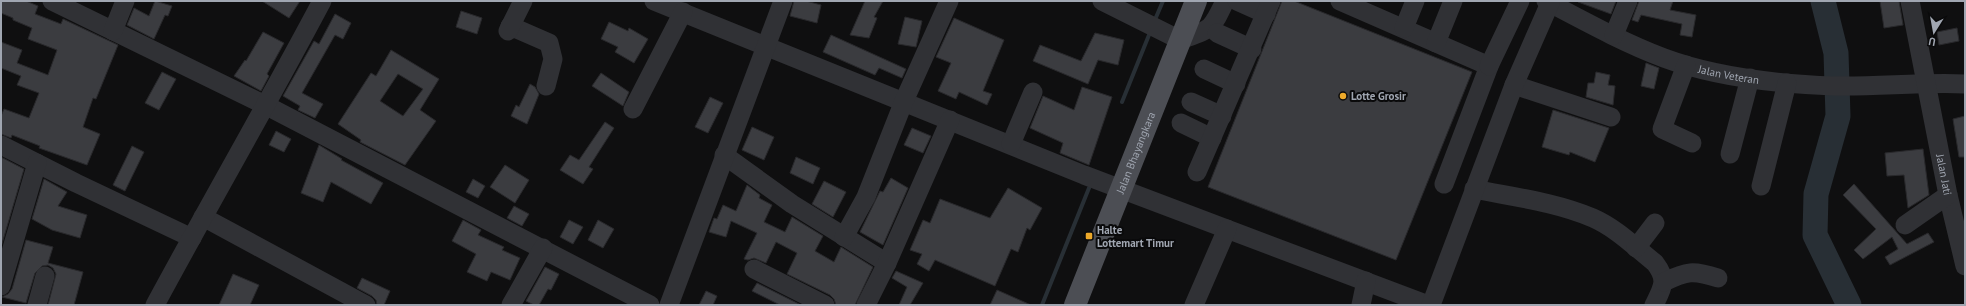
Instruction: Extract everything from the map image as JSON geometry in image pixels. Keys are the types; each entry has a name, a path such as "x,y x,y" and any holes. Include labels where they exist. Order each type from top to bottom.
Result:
{"main road":[{"name":"Jalan Bhayangkara","path":"1075,305 1121,189 1177,39 1196,1"}],"street":[{"path":"52,1 266,106 650,305"},
{"path":"113,31 125,1"},
{"path":"155,305 266,106 322,1"},
{"path":"522,1 509,28 548,43 553,59 546,86"},
{"path":"654,1 1121,189 1428,305"},
{"path":"669,305 724,154 783,1"},
{"path":"844,237 866,197 904,101 949,1"},
{"path":"1102,1 1177,39 1203,32 1213,25 1225,1"},
{"path":"1196,172 1252,49 1269,7 1237,1"},
{"path":"1341,1 1377,8 1404,28 1489,66"},
{"path":"1404,28 1415,1"},
{"path":"1436,43 1453,1"},
{"path":"1444,184 1489,66 1520,1"},
{"path":"1614,35 1628,1"},
{"name":"Jalan Jati","path":"1910,1 1948,195 1959,215 1965,266"},
{"path":"1431,305 1514,85 1548,2"},
{"name":"Jalan Veteran","path":"1548,2 1658,56 1686,66 1750,78 1835,86 1925,83 1965,84"},
{"path":"633,109 683,12"},
{"path":"1217,33 1252,49"},
{"path":"1686,66 1662,129 1692,143"},
{"path":"1204,69 1236,84"},
{"path":"1730,154 1750,78"},
{"path":"1760,186 1794,83"},
{"path":"1514,85 1611,117"},
{"path":"1011,144 1033,92"},
{"path":"1191,102 1222,116"},
{"path":"866,305 887,263 950,120"},
{"path":"1181,123 1212,138"},
{"path":"1,145 76,183 192,238"},
{"path":"724,154 792,204 887,263"},
{"path":"1,286 38,164"},
{"path":"1474,189 1576,212 1594,218 1611,228 1655,263 1660,270 1664,282 1654,305"},
{"path":"1905,225 1948,195"},
{"path":"203,217 347,300 366,305"},
{"path":"1636,248 1655,224"},
{"path":"1194,305 1227,229"},
{"path":"511,305 542,248"},
{"path":"754,269 825,305"},
{"path":"1664,282 1690,271 1700,272 1718,278"},
{"path":"36,305 45,276"},
{"path":"1361,305 1366,281"}],"building":[{"path":"1,1 26,1 38,6 35,14 61,24 63,19 118,45 96,99 93,98 83,127 100,134 87,165 39,148 40,146 12,135 11,138 1,134 1,116 4,109 29,118 39,93 17,85 21,76 1,68 1,42 22,50 17,63 48,75 57,50 28,39 32,28 1,13"},
{"path":"155,1 172,6 168,16 165,15 154,39 127,25 134,8 149,16"},
{"path":"262,1 300,1 289,18"},
{"path":"794,1 806,1 821,5 817,23 790,16"},
{"path":"865,1 883,1 874,17 877,18 869,38 850,35"},
{"path":"1282,1 1294,1 1472,72 1396,260 1208,187"},
{"path":"1616,1 1611,14 1578,2"},
{"path":"1639,1 1673,1 1670,10 1696,15 1692,37 1680,35 1682,24 1641,15 1638,22 1632,20"},
{"path":"1880,1 1899,1 1903,25 1884,28"},
{"path":"461,11 482,18 477,34 456,27"},
{"path":"335,14 351,23 343,39 335,35 302,93 323,104 315,118 298,110 300,106 283,96 314,41 319,44"},
{"path":"905,17 922,21 916,47 898,44"},
{"path":"954,18 1004,40 983,91 992,94 987,105 959,92 956,99 938,91 951,63 936,57"},
{"path":"609,22 628,31 629,28 648,39 634,63 615,52 618,47 601,39"},
{"path":"1957,28 1959,41 1939,45 1937,32"},
{"path":"263,32 284,43 267,74 269,76 261,91 234,76 245,60 246,61"},
{"path":"1095,33 1124,40 1118,65 1098,60 1088,84 1033,61 1040,45 1081,61"},
{"path":"831,35 906,69 902,78 879,68 875,75 823,52"},
{"path":"391,50 439,79 420,110 436,121 405,165 360,142 361,140 338,124 371,73 376,76","holes":["398,74 423,89 403,116 380,101"]},
{"path":"1646,63 1659,68 1654,89 1641,86"},
{"path":"162,72 176,79 159,110 145,103"},
{"path":"1596,72 1610,75 1608,85 1615,86 1613,105 1586,97 1588,83 1594,83"},
{"path":"601,73 629,92 623,106 592,86"},
{"path":"530,84 535,87 539,94 527,124 511,116 516,105 519,107"},
{"path":"1082,87 1112,97 1089,165 1060,153 1063,143 1030,128 1043,96 1074,110"},
{"path":"710,97 723,103 708,133 695,127"},
{"path":"1553,110 1609,128 1595,162 1570,152 1569,155 1542,147"},
{"path":"1965,116 1965,157 1959,157 1953,119"},
{"path":"605,122 614,128 589,167 593,169 583,184 560,170 570,155 579,160"},
{"path":"752,127 774,137 764,160 742,150"},
{"path":"912,128 931,136 923,153 904,145"},
{"path":"276,131 291,139 284,152 269,145"},
{"path":"319,145 342,159 341,160 383,183 371,204 331,182 323,202 301,193"},
{"path":"132,146 144,152 125,191 113,185"},
{"path":"1923,149 1929,195 1908,208 1904,175 1887,176 1885,153"},
{"path":"1,157 24,169 1,247"},
{"path":"796,157 820,168 813,184 790,173"},
{"path":"505,165 529,180 515,203 490,187"},
{"path":"891,178 908,188 883,245 860,232 880,191 883,192"},
{"path":"44,179 67,192 58,206 87,215 80,238 52,230 32,219"},
{"path":"473,179 485,186 478,198 466,192"},
{"path":"824,181 846,192 833,217 812,204"},
{"path":"1854,184 1907,244 1928,233 1934,242 1890,265 1885,257 1898,249 1892,237 1863,259 1854,250 1876,229 1843,195"},
{"path":"747,185 760,195 759,198 772,205 764,222 785,232 792,217 823,236 815,251 834,262 841,247 873,267 855,305 836,305 834,299 830,295 787,274 797,253 776,242 766,263 754,258 748,260 744,259 757,233 731,221 726,237 709,232 714,218 717,219 723,205 736,211"},
{"path":"1008,188 1042,208 1030,230 1027,228 1018,252 1011,249 995,286 935,260 929,271 917,264 922,254 910,250 923,220 930,223 940,199 990,218"},
{"path":"514,206 529,214 522,226 507,218"},
{"path":"463,220 481,230 478,235 504,247 502,250 520,258 510,280 491,272 487,281 467,272 476,254 452,241"},
{"path":"569,220 583,227 573,244 560,237"},
{"path":"598,220 614,229 603,248 588,240"},
{"path":"26,240 53,247 48,263 83,272 74,305 48,305 56,274 53,268 48,265 42,266 35,273 26,303 2,297 8,294 12,289"},
{"path":"545,267 559,274 551,290 548,289 539,305 534,305 526,301"},
{"path":"896,271 923,283 910,305 899,305 907,287 892,278"},
{"path":"233,274 259,285 250,305 219,305"},
{"path":"362,278 390,291 384,305 377,305 376,300 372,296 357,288"},
{"path":"757,283 801,305 780,305 752,291"},
{"path":"997,290 1031,305 990,305"},
{"path":"706,291 717,296 713,305 699,305"}],"waterway":[{"path":"1154,22 1163,1"},
{"path":"1823,1 1836,53 1838,116 1816,194 1815,235 1849,305"},
{"path":"1122,102 1151,30"},
{"path":"1042,305 1089,188"}],"place":[{"name":"Lotte Grosir","path":"1343,96"},
{"name":"Halte Lottemart Timur","path":"1089,236"}]}
